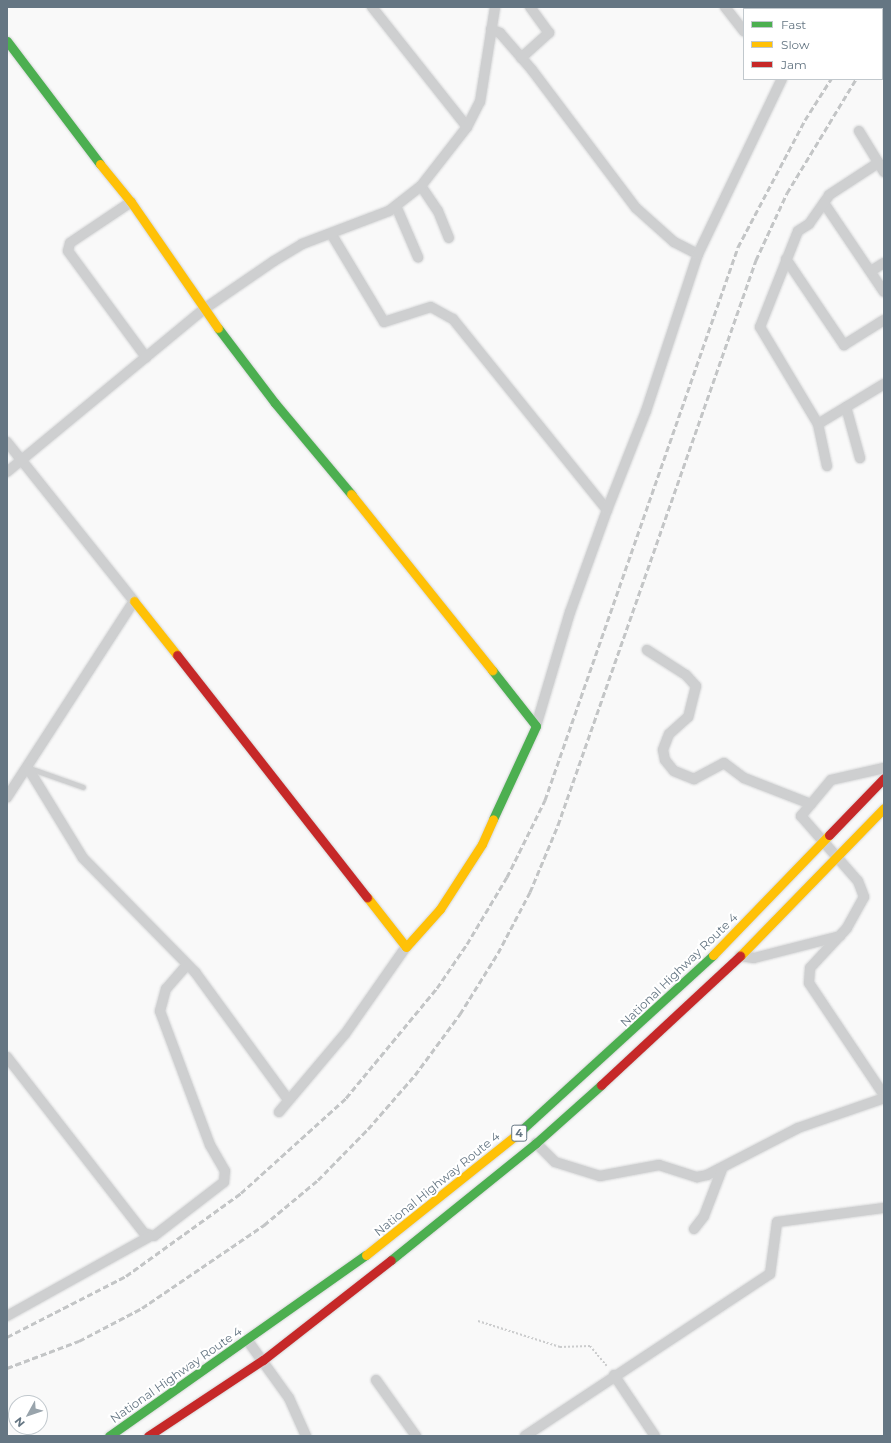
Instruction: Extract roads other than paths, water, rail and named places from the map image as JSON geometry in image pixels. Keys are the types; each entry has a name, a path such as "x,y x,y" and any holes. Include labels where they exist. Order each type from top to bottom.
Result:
{"main road":[{"path":"7,41 70,129 131,202 204,309 300,436 393,543 536,726 482,844 440,909 406,947 134,601"},
{"name":"National Highway Route 4","path":"109,1436 248,1341 378,1247 524,1129 719,950 884,778"},
{"name":"4","path":"148,1436 263,1360 391,1262 536,1143 740,956 838,857 884,808"}],"street":[{"path":"372,7 467,128"},
{"path":"7,472 204,309 302,244 332,235 396,206 421,186 467,128 480,102 486,79 491,29 495,7"},
{"path":"521,58 549,33 530,7"},
{"path":"725,7 743,30"},
{"path":"491,29 500,33 521,58 636,208 674,242 698,254"},
{"path":"536,726 570,612 607,510 646,411 698,254 782,80"},
{"path":"827,466 818,424 760,326 798,231 809,224 829,195 881,167 859,131"},
{"path":"421,186 438,211 449,238"},
{"path":"131,202 70,243 68,251 146,357"},
{"path":"824,203 884,292"},
{"path":"396,206 418,257"},
{"path":"332,235 384,322 431,307 458,324 607,510"},
{"path":"786,259 844,344 884,320"},
{"path":"871,271 884,263"},
{"path":"818,424 884,384"},
{"path":"846,407 860,458"},
{"path":"7,442 134,601 28,768 7,797"},
{"path":"647,650 686,675 696,686 688,717 669,734 663,750 664,760 674,771 694,779 724,763 744,778 811,804"},
{"path":"28,768 82,858 187,965 287,1098"},
{"path":"884,768 831,780 801,816 858,881 864,898 857,914 840,936 810,968 808,979 884,1095"},
{"path":"740,956 754,958 840,936"},
{"path":"279,1112 287,1098 345,1034 406,947"},
{"path":"7,1316 149,1237 220,1185 225,1176 210,1145 160,1011 166,988 187,965"},
{"path":"7,1058 149,1237"},
{"path":"536,1143 555,1162 600,1176 659,1165 697,1177 722,1169 798,1128 884,1098"},
{"path":"694,1229 704,1216 722,1169"},
{"path":"525,1436 614,1375 770,1274 777,1222 884,1208"},
{"path":"248,1341 289,1398 306,1436"},
{"path":"614,1375 655,1436"},
{"path":"376,1380 416,1436"}],"lane":[{"path":"28,768 83,786"}],"railway":[{"path":"7,1337 126,1276 241,1193 346,1098 437,988 467,944 507,877 545,800 738,247 805,120 830,80"},
{"path":"7,1368 79,1341 142,1308 264,1225 318,1180 368,1129 415,1075 460,1014 498,953 530,892 558,825 756,260 787,193 855,80"}]}
